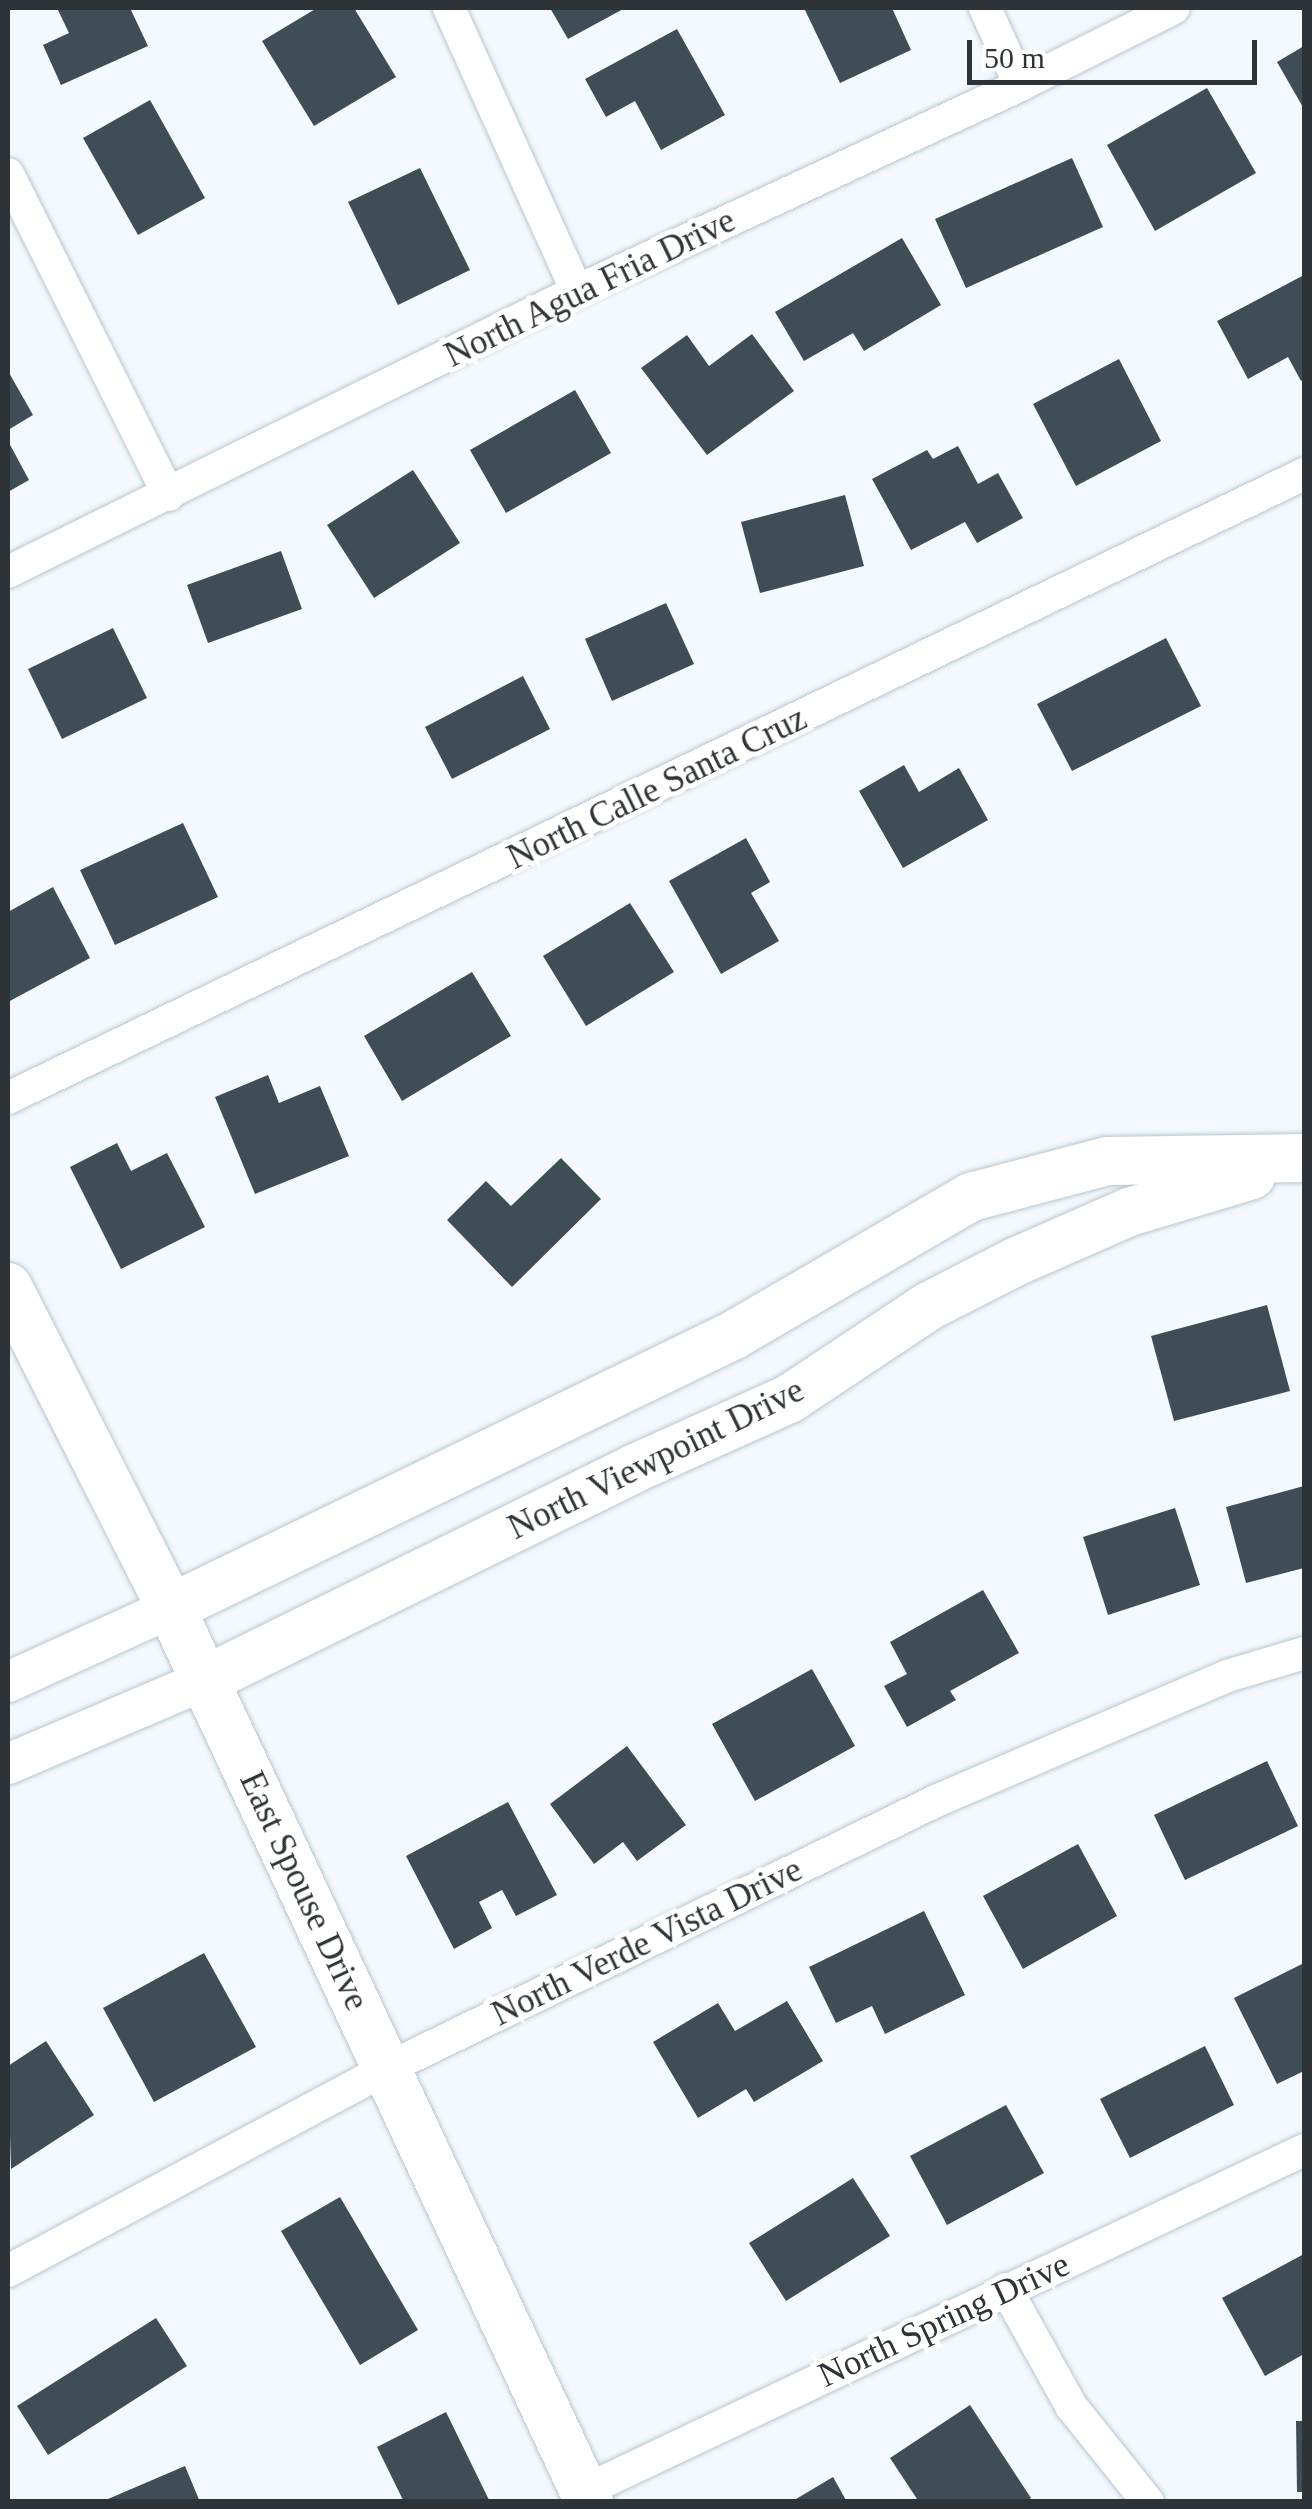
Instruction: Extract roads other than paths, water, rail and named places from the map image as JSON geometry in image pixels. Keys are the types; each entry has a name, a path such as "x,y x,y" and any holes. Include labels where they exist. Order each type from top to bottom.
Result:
{"main road":[{"name":"North Viewpoint Drive","path":"171,1608 734,1335 972,1197 1107,1161 1304,1159"},
{"name":"North Viewpoint Drive","path":"204,1680 633,1469 789,1399 929,1306 1015,1262 1129,1212 1304,1159"},
{"name":"East Spouse Drive","path":"8,1287 171,1608 587,2496"}],"street":[{"path":"449,8 577,291"},
{"path":"985,8 1020,85"},
{"name":"North Agua Fria Drive","path":"8,572 577,291 1020,85 1174,8"},
{"path":"8,174 169,494"},
{"name":"North Calle Santa Cruz","path":"8,1098 1304,474"},
{"name":"North Viewpoint Drive","path":"8,1682 171,1608"},
{"name":"North Verde Vista Drive","path":"8,2271 386,2068 936,1801 1226,1676 1304,1654"},
{"name":"North Viewpoint Drive","path":"8,1764 204,1680"},
{"name":"North Spring Drive","path":"587,2496 1006,2290 1304,2150"},
{"path":"1006,2290 1072,2406 1148,2502"}]}
